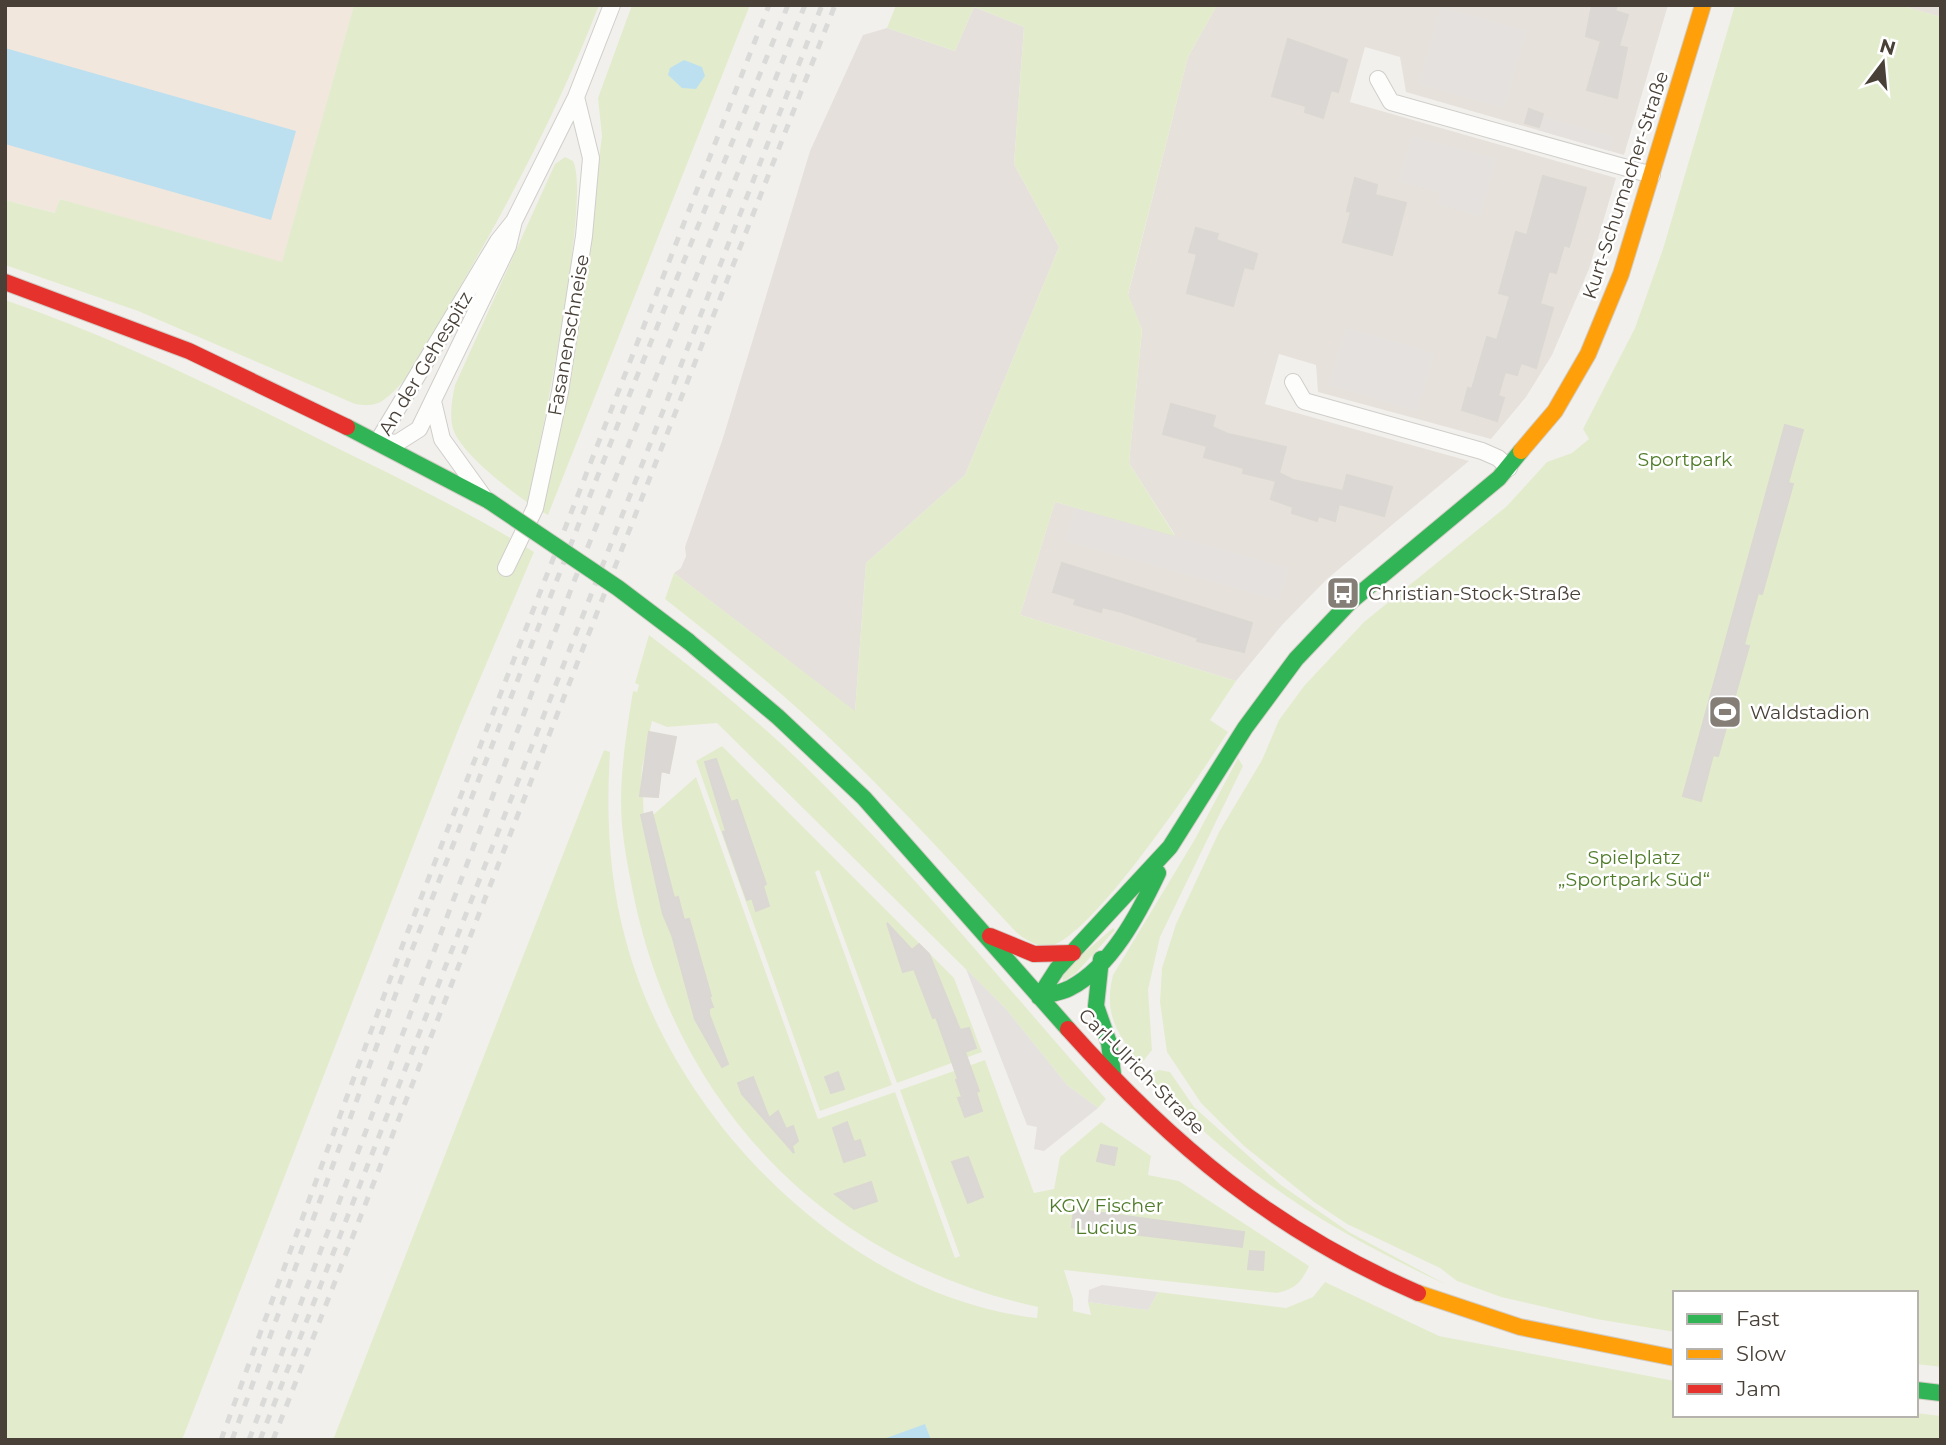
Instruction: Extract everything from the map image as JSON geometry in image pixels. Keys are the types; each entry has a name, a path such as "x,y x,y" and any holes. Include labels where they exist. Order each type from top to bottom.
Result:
{"main road":[{"name":"Kurt-Schumacher-Straße","path":"1039,997 1069,988 1101,959 1128,928 1170,847 1245,728 1296,659 1350,602 1509,468 1555,411 1588,354 1622,274 1703,5"},
{"name":"Carl-Ulrich-Straße","path":"5,282 188,351 378,441 487,500 607,580 688,641 765,706 842,778 915,853 1039,997 1136,1098 1241,1193 1320,1245 1378,1276 1436,1301 1505,1324 1576,1341 1673,1358"},
{"name":"Kurt-Schumacher-Straße","path":"1039,997 1057,969 1170,847"},
{"path":"987,935 1034,954 1073,953"},
{"path":"1101,959 1096,1006 1100,1024 1109,1043 1114,1075"},
{"path":"1918,1390 1941,1393"}],"street":[{"name":"An der Gehespitz","path":"514,221 508,246 419,429 411,437 397,443 378,441 498,241 514,221 576,97 612,5"},
{"path":"1378,79 1391,102 1652,175"},
{"name":"Fasanenschneise","path":"506,568 535,508 560,392 584,236 591,158 576,97"},
{"path":"1293,382 1304,401 1482,451 1509,468"},
{"name":"An der Gehespitz","path":"433,401 442,439 487,500"}],"shaded area":[{"path":"5,5 354,5 282,263 60,199 56,213 5,200"},
{"path":"1217,5 1668,5 1624,155 1406,92 1400,57 1365,47 1350,102 1616,178 1589,269 1552,355 1526,397 1491,439 1318,392 1316,365 1279,354 1265,404 1469,461 1327,579 1282,625 1236,681 1020,615 1055,502 1175,535 1129,463 1142,330 1128,295 1188,57"},
{"path":"1900,5 1941,5 1941,17 1927,13"},
{"path":"974,7 1024,27 1014,164 1059,247 965,475 866,563 855,712 674,573 681,568 686,556 685,547 723,438 810,151 863,35 887,28 955,51"},
{"path":"1441,7 1526,31 1504,108 1419,84"},
{"path":"1542,116 1614,137 1610,151 1538,130"},
{"path":"1412,136 1496,159 1480,216 1438,204 1441,193 1399,181"},
{"path":"1346,328 1434,353 1417,411 1329,385"},
{"path":"1075,509 1288,568 1279,600 1066,541"},
{"path":"966,969 1006,1009 1067,1085 1098,1108 1044,1151 1034,1149 1037,1127 1027,1125"},
{"path":"1102,1285 1158,1292 1148,1310 1088,1302 1089,1290"}],"green space":[{"path":"354,5 599,5 547,125 486,241 418,360 403,382 385,399 371,405 355,404 138,311 5,265 5,200 55,213 60,199 282,262"},
{"path":"632,5 750,5 548,515 539,510 586,259 602,136 598,98"},
{"path":"896,5 1217,5 1188,57 1128,294 1142,330 1129,463 1175,536 1055,502 1020,615 1236,681 1210,720 1228,732 1171,815 1118,885 1069,936 1050,946 1036,944 1016,932 909,818 822,731 756,672 665,599 674,573 855,711 866,563 965,475 1059,247 1014,164 1024,27 974,7 955,51 887,28"},
{"path":"1735,5 1900,5 1941,17 1941,1367 1918,1364 1918,1291 1673,1291 1673,1332 1596,1319 1501,1297 1457,1281 1440,1268 1347,1224 1314,1202 1244,1146 1201,1103 1167,1052 1160,1002 1162,968 1176,924 1219,832 1262,760 1279,720 1304,686 1364,622 1507,506 1547,462 1572,453 1589,439 1583,429 1635,328 1663,249"},
{"path":"565,157 573,161 577,184 576,222 562,325 528,503 465,449 453,429 451,407 455,385 555,164"},
{"path":"5,300 124,346 202,382 427,492 534,552 459,728 182,1440 5,1440"},
{"name":"KGV Fischer Lucius","path":"649,635 740,708 863,825 1106,1099 1098,1108 1067,1085 1006,1009 717,723 667,727 652,721 642,768 640,795 643,796 644,823 696,777 818,1119 895,1092 955,1258 960,1256 900,1090 985,1060 1034,1193 1054,1189 1060,1157 1101,1122 1151,1156 1148,1175 1179,1181 1309,1266 1297,1284 1277,1293 1064,1270 1073,1299 1073,1311 1091,1315 1088,1302 1148,1310 1158,1292 1286,1308 1313,1297 1325,1282 1439,1336 1673,1381 1673,1417 1918,1417 1918,1413 1941,1416 1941,1440 333,1440 604,750 610,752 608,800 612,871 626,941 650,1008 684,1072 727,1133 779,1189 837,1237 900,1275 967,1303 1037,1318 1038,1307 963,1285 894,1255 832,1215 777,1168 729,1113 690,1050 658,982 636,907 621,815 623,760 633,691 637,692 639,685 635,683"},
{"path":"722,746 954,978 982,1052 897,1083 819,870 815,872 892,1085 820,1111 696,761"},
{"path":"1238,758 1243,766 1160,937 1148,990 1152,1050 1140,1065 1119,1033 1111,1013 1110,989 1113,975 1195,839"},
{"path":"1113,928 1115,930 1076,973 1063,981 1062,972"},
{"path":"1159,1070 1170,1072 1194,1107 1281,1185 1349,1232 1447,1285 1323,1220 1251,1170 1182,1111 1148,1076"}],"water":[{"path":"5,48 296,131 271,220 5,144"},
{"path":"684,60 702,67 705,76 696,89 682,88 668,75 670,68"},
{"path":"925,1424 931,1440 881,1440"}],"building":[{"path":"1592,5 1617,5 1615,11 1628,15 1619,46 1627,48 1617,98 1587,90 1601,41 1586,36"},
{"path":"1288,39 1347,60 1338,92 1331,90 1323,118 1305,112 1306,106 1272,96"},
{"path":"1529,109 1543,114 1539,127 1525,123"},
{"path":"1543,176 1586,188 1569,247 1564,245 1556,273 1549,271 1540,304 1553,308 1536,368 1521,363 1517,375 1505,372 1498,396 1504,398 1497,421 1462,410 1468,388 1472,389 1487,337 1497,340 1510,296 1499,293 1516,232 1527,235"},
{"path":"1355,178 1377,185 1375,195 1406,203 1392,255 1343,242 1351,212 1347,211"},
{"path":"1196,228 1218,234 1216,240 1257,254 1253,269 1244,267 1233,306 1187,293 1197,254 1189,252"},
{"path":"1171,404 1215,416 1212,427 1228,434 1286,447 1279,473 1293,480 1343,491 1347,475 1392,487 1384,516 1339,504 1335,521 1318,516 1317,521 1292,513 1293,507 1271,499 1276,481 1243,473 1244,468 1204,457 1207,446 1163,434"},
{"path":"1785,425 1803,430 1788,483 1793,484 1762,594 1758,593 1750,622 1744,645 1749,646 1718,756 1713,755 1701,801 1683,796"},
{"path":"1062,563 1252,623 1244,652 1197,641 1198,638 1122,612 1102,607 1101,612 1074,604 1076,599 1053,592"},
{"path":"649,732 676,737 669,773 661,771 658,797 640,796"},
{"path":"716,759 731,802 737,800 766,884 763,886 769,906 756,911 752,898 747,900 723,832 726,831 705,762"},
{"path":"652,812 674,898 678,897 684,920 689,919 711,996 713,1007 709,1008 709,1014 728,1064 722,1067 695,1019 672,935 663,914 641,815"},
{"path":"887,923 912,950 919,944 929,954 960,1030 969,1028 976,1048 965,1052 979,1091 976,1092 982,1111 965,1117 958,1098 962,1097 956,1080 958,1079 936,1017 933,1018 914,969 903,972"},
{"path":"838,1072 844,1089 831,1093 825,1077"},
{"path":"753,1077 769,1118 778,1111 786,1129 793,1126 798,1141 792,1146 794,1153 742,1094 738,1083"},
{"path":"847,1122 854,1142 860,1140 865,1155 844,1162 833,1128"},
{"path":"1101,1145 1117,1148 1114,1165 1097,1161"},
{"path":"968,1157 983,1197 968,1203 952,1162"},
{"path":"871,1182 877,1201 854,1209 835,1194"},
{"path":"1074,1209 1244,1232 1242,1247 1072,1227"},
{"path":"1250,1251 1264,1252 1263,1270 1248,1269"}],"railway":[{"path":"221,1440 403,944 769,5"},
{"path":"232,1440 413,947 631,391 788,5"},
{"path":"249,1440 573,584 805,5"},
{"path":"260,1440 822,5"},
{"path":"273,1440 835,5"}],"traffic: fast":[{"path":"347,427 489,501"},
{"path":"1039,997 1057,969 1170,847 1245,728 1296,659 1350,602 1499,478 1521,451"},
{"path":"489,501 618,588 688,641"},
{"path":"688,641 778,717 864,798 1068,1029"},
{"path":"1039,997 1070,988 1098,967 1133,921 1158,873"},
{"path":"1101,959 1096,1006 1109,1043 1113,1074"},
{"path":"1918,1390 1941,1393"}],"traffic: slow":[{"path":"1521,451 1555,411 1588,354 1621,274 1703,5"},
{"path":"1418,1293 1520,1327 1673,1358"}],"traffic: jam":[{"path":"5,282 189,351 347,427"},
{"path":"990,936 1034,954 1073,953"},
{"path":"1068,1029 1146,1110 1228,1181 1317,1242 1418,1293"}],"place":[{"name":"Christian-Stock-Straße","path":"1343,593"},
{"name":"Waldstadion","path":"1725,712"}],"park label":[{"name":"Sportpark","path":"1685,459"},
{"name":"Spielplatz „Sportpark Süd“","path":"1634,868"}]}
